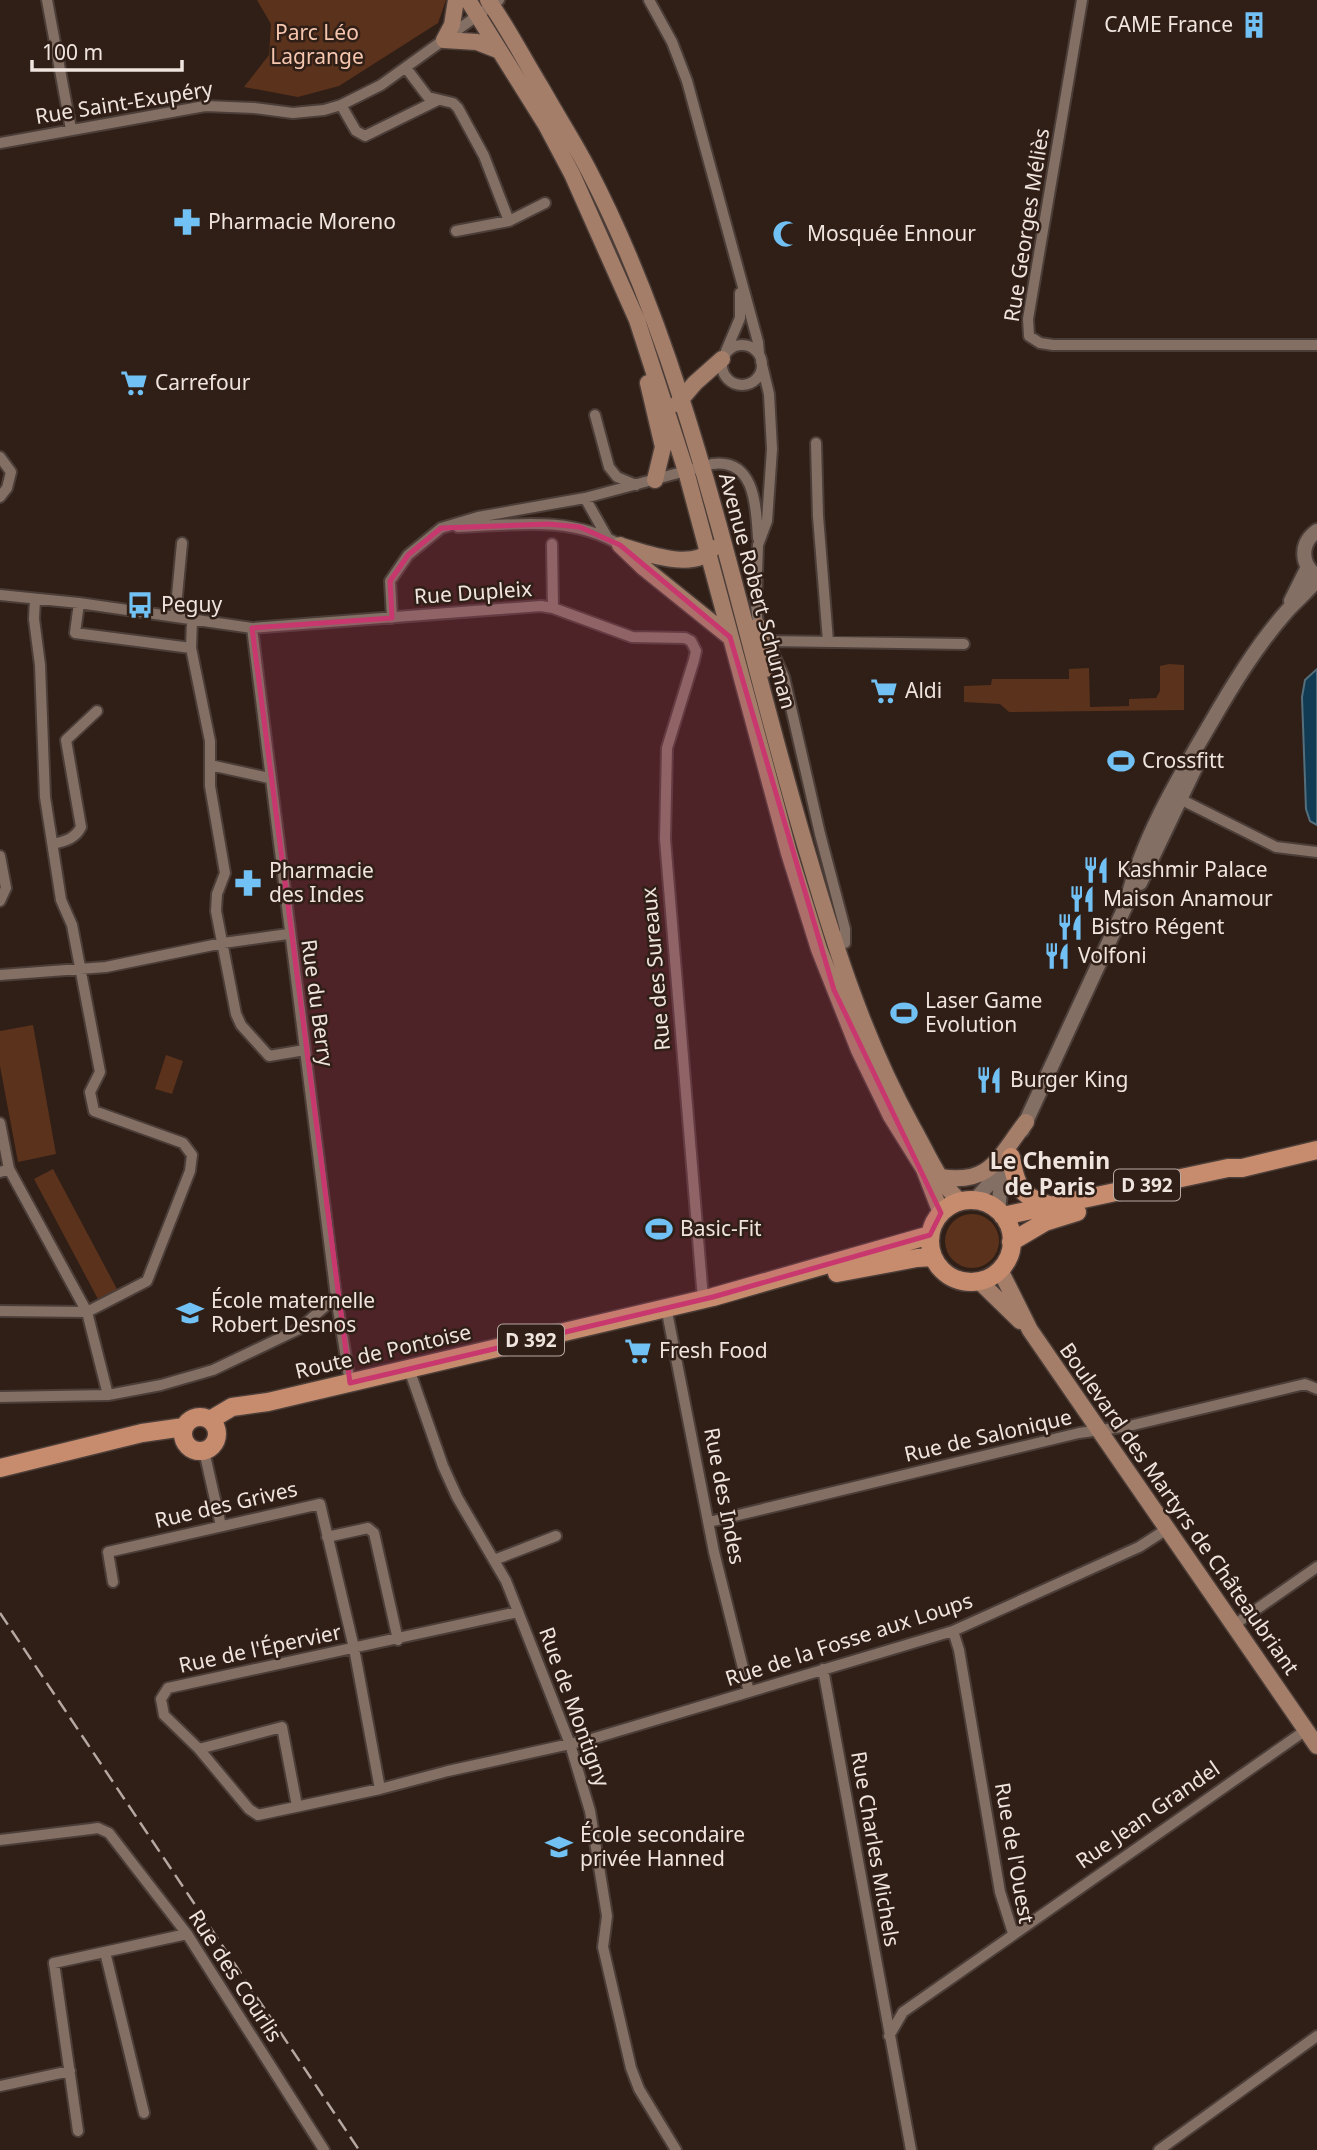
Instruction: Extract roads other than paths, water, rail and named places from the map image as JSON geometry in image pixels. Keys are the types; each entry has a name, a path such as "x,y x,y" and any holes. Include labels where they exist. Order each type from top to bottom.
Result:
{"main road":[{"path":"456,0 452,25 444,40 477,42 500,51"},
{"name":"Avenue Robert Schuman","path":"468,0 489,6 587,167 617,228 645,296 681,398 708,555 811,925 859,1050 891,1115 924,1169 942,1213"},
{"name":"Avenue Robert Schuman","path":"489,6 500,51 546,125 572,174 624,289 669,416 694,469 721,538 792,802 872,1044 940,1177 948,1190 967,1201"},
{"path":"624,289 662,435 663,454 655,480"},
{"path":"669,416 681,398 724,356"},
{"path":"613,541 672,559 685,560 708,555 721,538"},
{"path":"613,541 730,637"},
{"path":"758,626 782,735 792,802"},
{"path":"811,925 824,944 841,947"},
{"path":"940,1177 959,1181 972,1179 990,1169 1026,1122"},
{"name":"D 392","path":"1011,1242 1061,1216 1317,1150"},
{"path":"1009,1161 1016,1182 1024,1194 1034,1201 1052,1206"},
{"name":"D 392","path":"1001,1214 1052,1206 1228,1168 1242,1168"},
{"path":"967,1201 982,1202 1001,1214 1010,1233 1011,1242 1006,1262 1000,1270 979,1281 956,1279 945,1273 933,1257 930,1235 942,1213 967,1201"},
{"name":"Route de Pontoise","path":"708,1298 930,1235"},
{"name":"Route de Pontoise","path":"214,1425 232,1407 268,1402 409,1370 708,1298 933,1257"},
{"name":"Boulevard des Martyrs de Châteaubriant","path":"1000,1270 1030,1331 1317,1746"},
{"name":"Boulevard des Martyrs de Châteaubriant","path":"979,1281 1030,1331"},
{"path":"195,1417 203,1417 214,1425 215,1444 204,1451 190,1448 185,1435 195,1417"},
{"path":"0,1468 142,1433 185,1435"}],"street":[{"path":"47,0 71,129"},
{"path":"649,0 672,42 688,81 755,330 769,394 772,449 767,521 758,545"},
{"name":"Rue Georges Méliès","path":"1082,0 1028,319 1029,336 1040,343 1053,345 1317,345"},
{"name":"Rue Saint-Exupéry","path":"0,143 205,106 293,113 324,110 341,105 381,85 489,6"},
{"path":"406,68 428,97 453,103 458,108 484,156 509,221"},
{"path":"341,105 356,131 365,136 438,100"},
{"path":"456,231 509,221 545,203"},
{"path":"724,356 730,349 749,346 760,358 760,374 750,383 738,384 732,382 723,372 724,356 740,318 740,280"},
{"path":"595,415 609,467 617,477 636,485"},
{"path":"816,443 818,516 828,641"},
{"path":"0,457 11,472 7,488 0,497"},
{"path":"392,618 390,581 408,555 441,528 478,517 585,498 694,469 725,464 733,467 746,478 754,494 758,545 758,626 784,677 845,929 841,947"},
{"path":"585,498 613,541"},
{"path":"441,528 548,524 580,527 613,541"},
{"path":"1001,1214 998,1202 1009,1161 1126,905 1149,839 1175,796 1221,705 1245,667 1314,574 1304,554 1308,540 1317,531"},
{"path":"175,617 182,543"},
{"path":"552,544 553,608"},
{"name":"Rue Dupleix","path":"0,595 79,603 251,628 541,606 632,637 685,638 691,641"},
{"path":"0,1311 88,1312 147,1281 190,1171 192,1155 183,1143 94,1111 90,1092 100,1072 69,915 63,906 44,797 35,599"},
{"path":"79,603 75,633 191,648"},
{"path":"192,620 191,648 210,741 210,786 225,873 216,894 216,902 236,1014 241,1026 270,1056 305,1050"},
{"name":"Rue du Berry","path":"251,628 335,1297 349,1383"},
{"name":"Rue des Sureaux","path":"691,641 696,651 694,660 667,748 665,839 708,1298"},
{"path":"768,641 964,644"},
{"path":"53,844 72,838 78,834 81,827 66,740 97,711"},
{"path":"210,765 269,778"},
{"path":"1175,796 1276,847 1317,852"},
{"path":"0,856 6,888 0,901"},
{"path":"0,975 106,967 223,943 288,934"},
{"path":"0,1123 4,1171 88,1312 108,1395"},
{"path":"967,1201 1009,1161"},
{"path":"0,1397 108,1395 161,1385 213,1370 299,1329 335,1297"},
{"name":"Rue des Indes","path":"666,1307 715,1552 749,1692"},
{"name":"Rue de Montigny","path":"409,1370 443,1466 457,1497 506,1581 570,1744 590,1811 607,1916 603,1947 631,2068 639,2089 676,2150"},
{"name":"Rue de Salonique","path":"709,1522 1079,1433 1100,1432 1306,1384 1317,1389"},
{"path":"204,1451 221,1526"},
{"name":"Rue des Grives","path":"113,1582 107,1552 320,1504 354,1648 380,1789"},
{"path":"327,1537 371,1529 398,1640"},
{"name":"Rue de la Fosse aux Loups","path":"254,1813 258,1815 380,1789 570,1744 953,1631 1139,1547 1167,1529"},
{"path":"494,1560 556,1536"},
{"path":"1234,1625 1317,1567"},
{"name":"Rue de l'Épervier","path":"254,1813 199,1749 164,1715 161,1699 168,1688 518,1612"},
{"name":"Rue de l'Ouest","path":"889,2036 903,2012 1013,1933 1000,1892 959,1650 953,1631"},
{"name":"Rue Charles Michels","path":"823,1669 889,2036"},
{"path":"199,1749 282,1727 298,1806"},
{"name":"Rue Jean Grandel","path":"1013,1933 1306,1730"},
{"name":"Rue des Courlis","path":"0,1840 91,1829 104,1830 113,1837 187,1934 324,2150"},
{"path":"78,2131 54,1963 187,1934"},
{"path":"105,1952 145,2113"},
{"path":"889,2036 911,2150"},
{"path":"1159,2150 1317,2036"},
{"path":"0,2086 70,2071"}],"water":[{"path":"1317,669 1317,825 1310,821 1306,809 1302,697 1305,680"}],"railway":[{"path":"0,1613 359,2150"}],"place":[{"name":"CAME France","path":"1254,25"},
{"name":"Pharmacie Moreno","path":"187,222"},
{"name":"Mosquée Ennour","path":"786,234"},
{"name":"Carrefour","path":"134,383"},
{"name":"Peguy","path":"140,605"},
{"name":"Aldi","path":"884,691"},
{"name":"Crossfitt","path":"1121,761"},
{"name":"Kashmir Palace","path":"1096,870"},
{"name":"Pharmacie des Indes","path":"248,883"},
{"name":"Maison Anamour","path":"1082,899"},
{"name":"Bistro Régent","path":"1070,927"},
{"name":"Volfoni","path":"1057,956"},
{"name":"Laser Game Evolution","path":"904,1013"},
{"name":"Burger King","path":"989,1080"},
{"name":"Basic-Fit","path":"659,1229"},
{"name":"École maternelle Robert Desnos","path":"190,1313"},
{"name":"Fresh Food","path":"638,1351"},
{"name":"École secondaire privée Hanned","path":"559,1847"}],"district":[{"name":"Le Chemin de Paris","path":"1050,1174"}],"park label":[{"name":"Parc Léo Lagrange","path":"317,45"}]}
